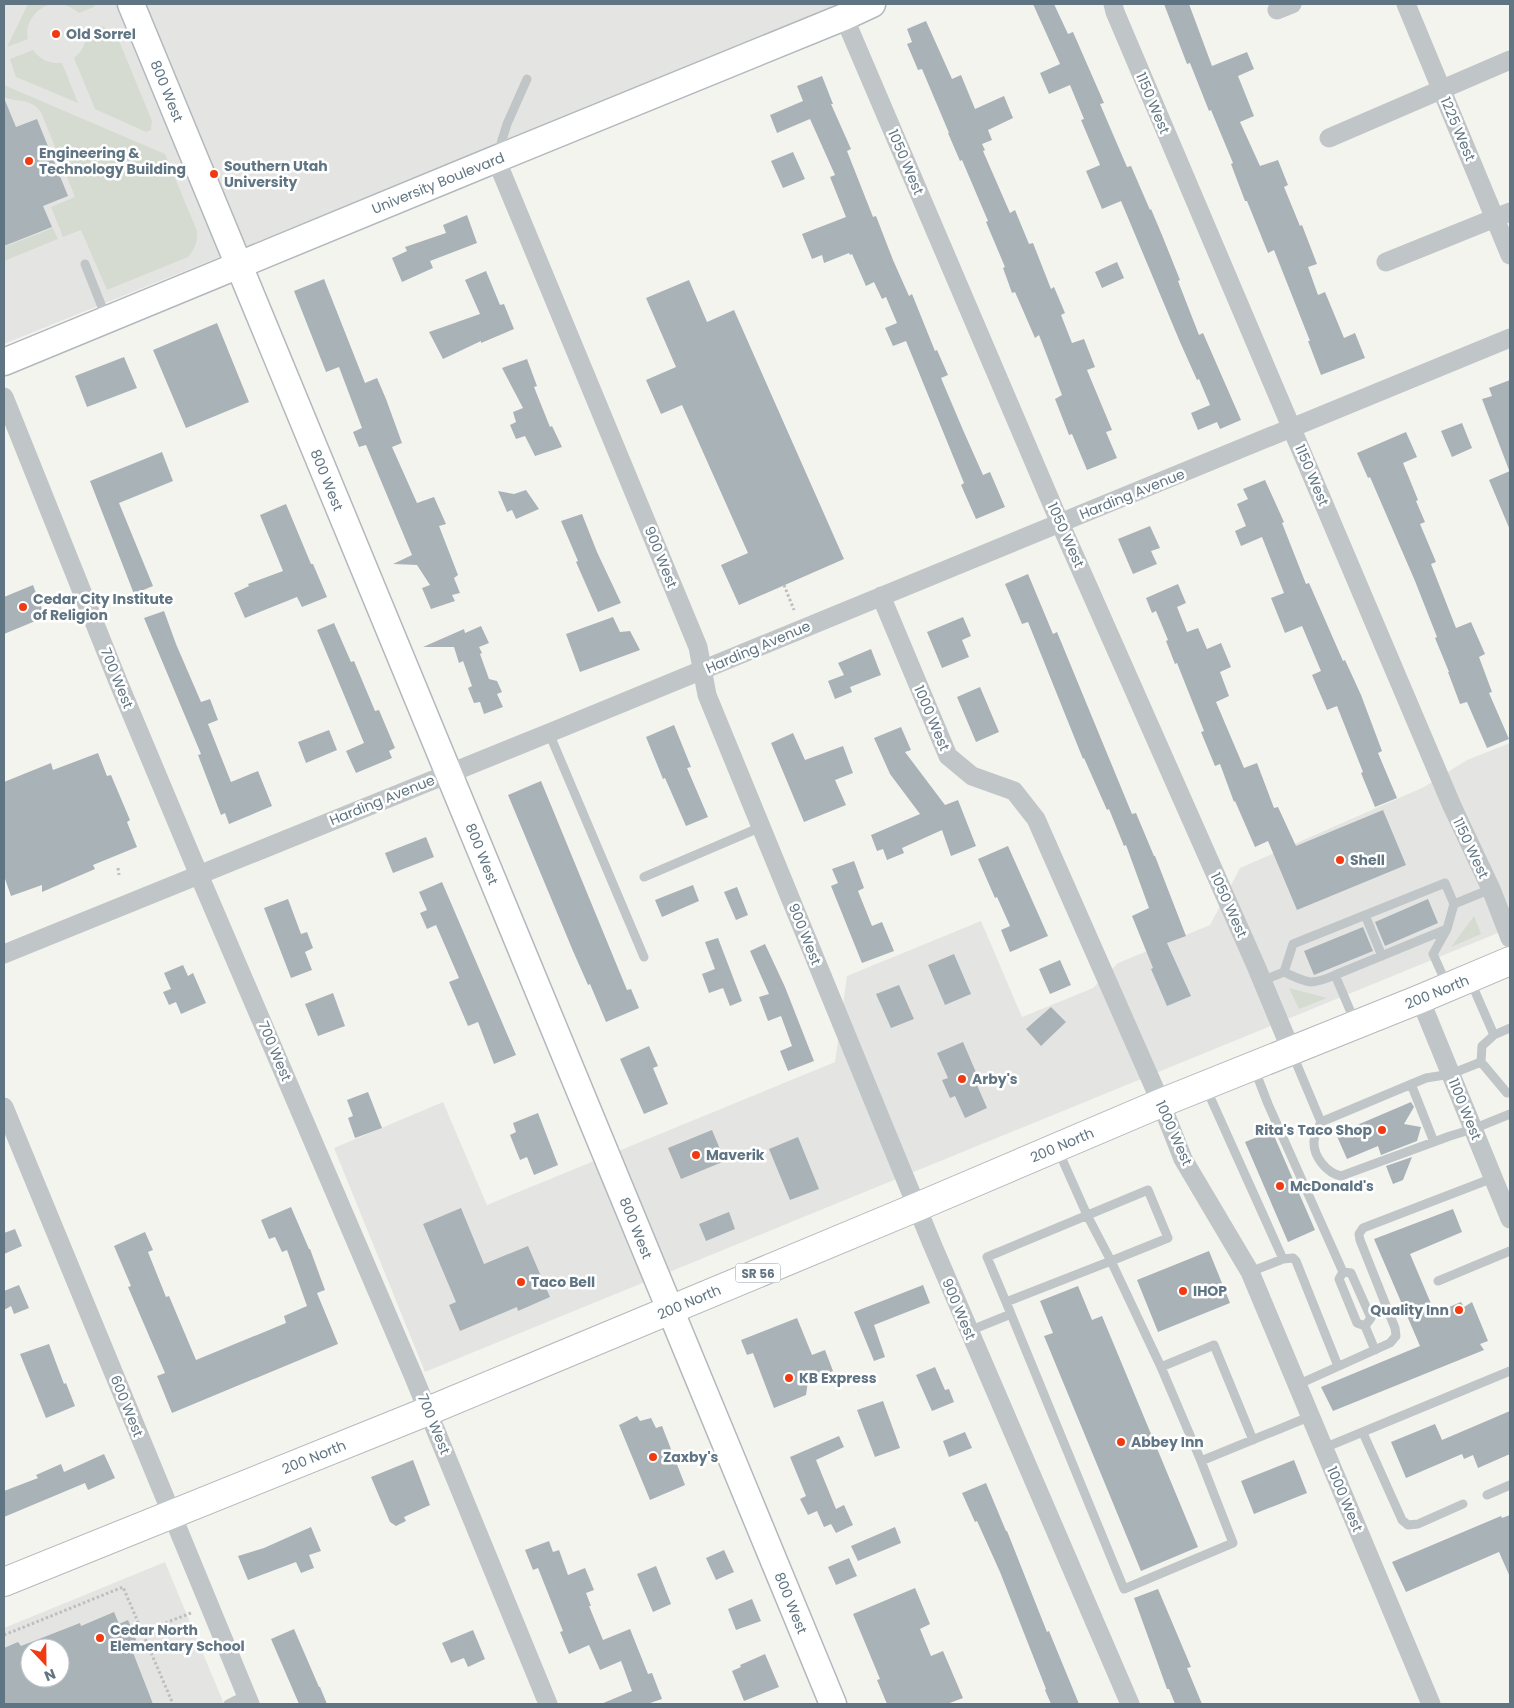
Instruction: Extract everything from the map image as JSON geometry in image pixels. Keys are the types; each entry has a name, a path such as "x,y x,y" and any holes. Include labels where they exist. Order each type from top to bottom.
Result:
{"main road":[{"name":"200 North","path":"4,1582 428,1411 1161,1103 1510,961"}],"street":[{"name":"800 West","path":"131,4 833,1704"},
{"name":"University Boulevard","path":"4,362 872,4"},
{"name":"1225 West","path":"1406,4 1441,89 1503,215 1510,255"},
{"name":"1150 West","path":"1112,6 1452,806 1491,889 1510,938"},
{"name":"1050 West","path":"844,17 1060,523 1291,1050"},
{"path":"1329,138 1510,60"},
{"name":"900 West","path":"496,159 698,647 707,695 761,827 969,1331 1130,1704"},
{"path":"1386,262 1503,215"},
{"name":"Harding Avenue","path":"4,954 549,733 1510,338"},
{"name":"700 West","path":"4,397 119,684 428,1411 548,1704"},
{"name":"1000 West","path":"881,596 948,756 972,776 1014,791 1036,819 1161,1103 1183,1159 1250,1272 1431,1704"},
{"name":"1100 West","path":"1420,999 1510,1215"},
{"name":"600 West","path":"4,1107 248,1700"}],"lane":[{"path":"496,159 507,124 527,79"},
{"path":"85,264 107,320"},
{"path":"549,733 644,957"},
{"path":"644,877 761,827"},
{"path":"1284,972 1293,944 1445,883 1454,904 1447,929 1433,954 1458,983 1494,1035"},
{"path":"1454,904 1491,889"},
{"path":"1365,915 1382,956"},
{"path":"1262,981 1284,972 1303,981 1318,983 1447,929"},
{"path":"1335,976 1356,1024"},
{"path":"1509,1095 1480,1062 1482,1046 1494,1035 1510,1028"},
{"path":"1291,1050 1321,1122"},
{"path":"1480,1062 1451,1074 1426,1078 1321,1122 1316,1132 1314,1143 1318,1157 1326,1170 1341,1176 1510,1114"},
{"path":"1253,1066 1343,1272"},
{"path":"1411,1084 1434,1142"},
{"path":"1205,1085 1282,1259"},
{"path":"1006,1302 1112,1261 1168,1238 1148,1190 1087,1215 987,1257 1124,1589 1233,1543 1161,1367 1112,1261 1087,1215 1056,1147"},
{"path":"1297,1384 1390,1343 1396,1336 1395,1328 1360,1240 1359,1234 1363,1228 1493,1178"},
{"path":"1438,1281 1510,1251"},
{"path":"1250,1272 1282,1259 1293,1258 1296,1261 1338,1366"},
{"path":"1343,1272 1351,1273 1371,1318 1365,1326"},
{"path":"1343,1272 1339,1279 1357,1323 1365,1326 1375,1350"},
{"path":"969,1331 1011,1314"},
{"path":"1161,1367 1214,1345 1253,1440"},
{"path":"1324,1448 1510,1371"},
{"path":"1201,1461 1311,1416"},
{"path":"1363,1433 1402,1520 1408,1525 1418,1524 1463,1504"},
{"path":"1487,1495 1510,1485"},
{"path":"228,1704 248,1700"}],"path":[{"path":"784,585 794,610"},
{"path":"118,868 119,875"},
{"path":"4,1635 123,1587 173,1704"},
{"path":"142,1632 191,1613"}],"shaded area":[{"name":"Southern Utah University","path":"4,4 846,4 4,344"},
{"path":"28,4 53,4 42,8 33,16 28,27 28,39 7,47"},
{"path":"58,4 95,4 94,7 79,13 67,6"},
{"path":"101,26 115,31 152,121 151,130 146,132 95,109 74,58 84,46 87,32"},
{"path":"33,50 46,61 62,63 78,103 16,77 10,59"},
{"path":"4,85 165,154 197,231 196,245 188,257 107,290 81,230 63,237 51,207 75,197 41,112 32,104 4,97"},
{"path":"53,228 58,239 4,261 4,247"},
{"path":"1510,743 1510,928 425,1372 334,1148 443,1102 487,1205 835,1062 847,976 981,921 1022,1017 1093,988 1118,963 1210,925 1240,868 1424,787 1467,760"},
{"path":"1474,916 1481,934 1451,947"},
{"path":"1289,988 1327,998 1299,1009"},
{"name":"Cedar North Elementary School","path":"165,1562 224,1704 4,1704 4,1628"}],"building":[{"path":"1033,4 1054,4 1068,34 1073,32 1104,103 1100,104 1127,167 1131,166 1162,235 1199,335 1203,333 1241,420 1220,429 1217,422 1198,430 1191,413 1210,405 1180,342 1121,201 1102,209 1086,171 1100,165 1081,120 1084,119 1070,85 1049,94 1040,73 1060,64"},
{"path":"1164,4 1189,4 1212,66 1247,52 1254,69 1238,76 1254,116 1240,122 1260,166 1278,160 1288,185 1284,187 1300,226 1302,225 1317,264 1308,267 1318,295 1325,292 1344,338 1355,333 1365,358 1321,375 1308,341 1310,341 1274,250 1268,253 1247,201 1245,201 1231,164 1233,163 1211,110 1209,111 1190,63 1187,64"},
{"path":"926,21 952,79 961,75 975,109 1004,96 1013,118 988,130 992,140 982,144 985,150 983,151 1010,213 1015,210 1029,244 1033,243 1051,289 1054,287 1065,313 1061,315 1072,343 1084,339 1095,367 1087,370 1112,430 1106,432 1117,458 1087,470 1072,434 1069,435 1055,399 1062,395 1039,335 1035,338 1015,292 1012,293 1003,268 1005,267 986,222 988,221 962,160 960,161 922,69 918,70 907,44 912,42 907,29"},
{"path":"822,76 833,104 831,104 851,149 847,151 873,217 876,216 909,296 912,294 935,351 937,350 948,375 941,378 963,430 983,475 990,472 1005,507 976,519 961,485 964,483 906,341 893,346 885,328 897,323 886,297 882,299 874,282 866,286 852,254 850,255 849,253 824,263 822,255 812,259 802,234 846,217 830,177 835,175 810,119 777,133 770,115 803,101 797,86"},
{"name":"Engineering & Technology Building","path":"4,98 16,127 37,119 68,196 43,206 52,227 4,246"},
{"path":"793,152 805,179 783,188 771,161"},
{"path":"467,215 477,243 430,261 433,268 402,282 392,258 407,251 405,247 446,233 443,225"},
{"path":"1117,262 1124,278 1102,288 1095,272"},
{"path":"486,271 500,305 504,304 514,329 481,343 481,341 443,359 429,332 480,314 465,280"},
{"path":"324,279 365,383 377,378 386,399 402,443 392,447 417,503 434,497 446,524 439,526 458,575 454,578 460,593 452,595 455,601 431,609 422,588 430,585 417,565 393,564 412,555 366,445 359,447 353,432 362,428 339,367 326,372 294,291"},
{"path":"689,280 707,322 734,310 844,559 739,605 721,565 748,553 682,405 661,414 646,380 676,367 646,298"},
{"path":"217,323 249,402 186,428 153,350"},
{"path":"124,357 137,388 87,407 75,376"},
{"path":"527,359 537,386 534,387 550,427 552,426 562,447 535,456 525,436 516,439 510,425 516,422 513,412 523,408 502,368"},
{"path":"1510,380 1509,470 1482,399 1492,396 1489,388"},
{"path":"1462,423 1472,448 1452,457 1441,431"},
{"path":"1406,432 1417,457 1403,463 1425,522 1420,524 1436,562 1431,564 1456,628 1471,622 1485,654 1479,657 1492,692 1489,693 1509,739 1487,748 1467,702 1460,704 1415,581 1370,477 1368,478 1357,453"},
{"path":"162,452 173,481 119,503 153,586 134,594 90,481"},
{"path":"1510,471 1510,530 1489,480"},
{"path":"1265,480 1284,522 1282,523 1306,584 1309,583 1343,661 1345,660 1361,695 1382,751 1378,753 1397,798 1375,807 1337,706 1327,710 1312,675 1321,671 1302,626 1285,633 1271,598 1284,593 1262,537 1241,546 1235,531 1246,526 1237,504 1248,499 1243,489"},
{"path":"526,490 539,509 516,519 512,510 507,512 498,491 514,494"},
{"path":"286,504 327,597 302,607 297,597 245,618 234,593 249,586 248,584 283,571 260,515"},
{"path":"582,514 597,552 621,603 598,612 576,562 578,561 561,521"},
{"path":"1150,526 1160,548 1151,551 1157,564 1133,574 1118,539"},
{"path":"1028,574 1053,634 1057,632 1132,814 1136,813 1155,856 1186,936 1167,943 1191,996 1167,1006 1151,969 1153,968 1132,916 1149,908 1126,845 1124,846 1109,809 1107,810 1083,759 1028,622 1022,624 1005,584"},
{"path":"1178,584 1186,603 1177,607 1187,632 1198,628 1207,649 1221,643 1231,667 1220,672 1229,696 1216,702 1244,768 1257,763 1274,808 1278,807 1296,846 1383,810 1406,865 1297,910 1268,841 1255,847 1234,802 1220,764 1215,766 1201,732 1204,731 1177,663 1175,664 1166,641 1168,640 1156,611 1152,613 1146,598"},
{"name":"Cedar City Institute of Religion","path":"33,585 45,617 4,634 4,597"},
{"path":"164,611 201,702 210,699 218,720 208,724 231,782 258,771 272,806 229,824 225,813 221,815 198,755 201,754 144,618"},
{"path":"613,617 620,632 630,631 640,650 580,672 566,634"},
{"path":"963,617 971,636 962,640 969,657 942,668 927,632"},
{"path":"334,623 351,662 354,661 375,711 379,710 395,748 389,751 392,758 356,773 346,751 364,743 317,630"},
{"path":"481,626 489,643 479,647 482,653 480,654 489,679 497,681 502,692 497,694 503,707 484,714 480,702 474,703 468,688 472,686 463,661 459,663 454,647 423,647 464,629 465,633"},
{"path":"871,649 881,675 850,687 852,692 835,699 828,681 844,675 838,663"},
{"path":"980,687 999,732 976,742 957,697"},
{"path":"674,725 691,767 687,768 708,817 686,826 665,778 663,779 646,737"},
{"path":"901,727 911,750 905,752 945,805 958,800 976,846 951,856 942,830 902,848 904,853 887,860 883,849 877,851 871,835 920,814 890,774 874,738"},
{"path":"329,730 337,750 306,763 298,742"},
{"path":"793,733 805,760 843,746 853,773 835,780 846,805 804,822 771,743"},
{"path":"98,753 107,776 111,775 130,820 127,822 137,847 93,865 95,869 42,892 42,885 11,896 4,876 4,782 51,763 53,770"},
{"path":"541,781 627,990 631,989 639,1008 606,1022 590,984 588,985 573,951 508,795"},
{"path":"426,837 434,857 393,873 385,853"},
{"path":"1008,846 1048,936 1010,952 1001,930 1010,926 978,859"},
{"path":"854,861 864,888 858,891 872,926 882,922 894,951 862,963 831,886 838,883 832,869"},
{"path":"442,882 516,1055 494,1064 478,1022 468,1026 449,982 459,978 436,925 427,929 420,913 427,910 419,892"},
{"path":"693,885 699,901 662,917 655,900"},
{"path":"737,887 748,915 736,920 724,892"},
{"path":"288,899 301,934 307,932 313,948 305,952 312,970 291,978 264,908"},
{"path":"1428,899 1438,923 1385,946 1375,922"},
{"path":"1363,927 1373,951 1314,975 1304,951"},
{"path":"718,938 742,1001 730,1006 723,988 709,993 702,974 715,969 705,942"},
{"path":"765,944 785,987 814,1061 788,1071 780,1051 792,1046 781,1016 768,1021 759,997 769,994 750,951"},
{"path":"954,954 971,994 945,1005 928,965"},
{"path":"1060,960 1071,985 1050,994 1039,969"},
{"path":"183,965 188,976 193,973 206,1003 181,1014 176,1002 169,1005 163,992 171,989 164,973"},
{"path":"899,985 914,1019 891,1028 876,994"},
{"path":"333,993 345,1026 318,1036 305,1004"},
{"path":"1051,1007 1066,1022 1041,1046 1026,1029"},
{"name":"Arby's","path":"963,1042 981,1084 977,1085 987,1108 965,1118 955,1096 950,1098 942,1080 948,1078 937,1053"},
{"path":"649,1046 658,1066 653,1068 668,1104 644,1114 620,1059"},
{"path":"368,1092 382,1128 355,1138 348,1118 353,1116 347,1100"},
{"name":"Rita's Taco Shop","path":"1411,1102 1414,1107 1404,1124 1421,1127 1417,1141 1381,1155 1378,1146 1347,1159 1336,1134"},
{"path":"538,1113 558,1165 534,1175 527,1157 520,1160 510,1135 516,1132 513,1123"},
{"name":"Maverik","path":"712,1130 725,1161 681,1179 668,1148"},
{"name":"McDonald's","path":"1272,1131 1315,1230 1288,1242 1245,1142"},
{"path":"798,1137 819,1189 790,1200 769,1149"},
{"path":"1412,1157 1403,1180 1393,1184 1386,1166"},
{"path":"291,1207 310,1249 325,1290 317,1293 338,1344 172,1413 157,1376 165,1373 128,1287 131,1286 114,1246 145,1232 153,1250 148,1252 166,1297 169,1296 196,1360 286,1323 284,1316 307,1306 287,1250 282,1252 275,1237 269,1239 261,1220"},
{"path":"461,1208 484,1264 528,1246 550,1297 518,1311 517,1307 460,1331 449,1305 456,1302 423,1224"},
{"name":"Quality Inn","path":"1453,1209 1462,1232 1410,1254 1435,1313 1461,1302 1464,1307 1472,1302 1488,1341 1480,1344 1484,1350 1333,1411 1321,1387 1420,1346 1374,1239"},
{"path":"729,1212 735,1229 706,1241 699,1224"},
{"path":"15,1229 22,1246 4,1254 4,1233"},
{"name":"IHOP","path":"1209,1251 1230,1303 1158,1332 1137,1280"},
{"path":"19,1285 29,1308 14,1314 11,1306 4,1310 4,1291"},
{"path":"923,1285 930,1303 874,1325 885,1357 874,1361 854,1312"},
{"name":"Abbey Inn","path":"1078,1286 1092,1320 1102,1316 1198,1547 1141,1571 1044,1336 1053,1333 1040,1301"},
{"path":"797,1318 812,1355 825,1350 833,1371 808,1381 806,1395 774,1408 753,1353 747,1355 741,1340"},
{"path":"49,1344 64,1384 66,1383 75,1406 46,1418 20,1354"},
{"path":"935,1367 945,1390 949,1389 954,1402 932,1411 916,1375"},
{"path":"883,1401 900,1448 875,1457 857,1410"},
{"path":"1510,1411 1510,1454 1478,1468 1473,1455 1464,1459 1462,1454 1406,1478 1391,1442 1435,1424 1442,1440"},
{"name":"Zaxby's","path":"637,1416 640,1421 651,1418 656,1428 662,1426 685,1485 650,1500 619,1425"},
{"path":"965,1432 972,1448 949,1457 943,1441"},
{"path":"839,1436 844,1447 816,1460 836,1509 844,1505 853,1525 836,1533 831,1524 824,1527 817,1511 808,1515 800,1499 806,1496 790,1457"},
{"path":"104,1454 115,1478 88,1490 85,1483 4,1517 4,1491 38,1478 36,1475 61,1464 64,1472"},
{"path":"413,1460 430,1505 404,1517 406,1521 396,1526 390,1522 371,1477"},
{"path":"1294,1460 1307,1493 1254,1514 1241,1481"},
{"path":"986,1483 1047,1632 1049,1631 1079,1704 1051,1704 1000,1572 962,1493"},
{"path":"1510,1515 1510,1577 1499,1552 1406,1592 1392,1562 1501,1516 1502,1518"},
{"path":"311,1527 321,1551 309,1555 314,1568 301,1573 296,1562 248,1580 238,1556 264,1548"},
{"path":"895,1527 901,1543 858,1561 851,1546"},
{"path":"549,1541 553,1552 559,1550 568,1575 585,1568 594,1590 586,1593 591,1606 589,1606 603,1640 630,1629 648,1674 652,1673 662,1699 647,1704 601,1704 632,1691 621,1661 600,1670 589,1645 569,1654 560,1632 563,1631 538,1568 533,1570 525,1550"},
{"path":"724,1550 734,1572 716,1580 706,1558"},
{"path":"849,1558 857,1576 836,1585 828,1567"},
{"path":"656,1566 671,1604 653,1612 637,1574"},
{"path":"915,1588 930,1624 920,1629 931,1656 943,1651 963,1698 947,1704 887,1704 877,1680 880,1679 853,1614"},
{"path":"1158,1589 1191,1667 1187,1668 1202,1704 1175,1704 1169,1689 1167,1689 1134,1598"},
{"path":"752,1599 761,1621 736,1630 728,1609"},
{"path":"114,1612 119,1624 128,1620 139,1647 132,1650 153,1704 4,1704 4,1648 18,1642 20,1645 20,1688 70,1688 70,1638 42,1638 80,1623 81,1626"},
{"path":"294,1629 327,1704 299,1704 271,1639"},
{"path":"473,1630 485,1659 468,1667 464,1658 451,1663 442,1643"},
{"path":"765,1654 779,1687 744,1701 732,1671 741,1667 740,1665"}],"place":[{"name":"Old Sorrel","path":"56,34"},
{"name":"Engineering & Technology Building","path":"29,161"},
{"name":"Southern Utah University","path":"214,174"},
{"name":"Cedar City Institute of Religion","path":"23,607"},
{"name":"Shell","path":"1340,860"},
{"name":"Arby's","path":"962,1079"},
{"name":"Rita's Taco Shop","path":"1382,1130"},
{"name":"Maverik","path":"696,1155"},
{"name":"McDonald's","path":"1280,1186"},
{"name":"Taco Bell","path":"521,1282"},
{"name":"IHOP","path":"1183,1291"},
{"name":"Quality Inn","path":"1459,1310"},
{"name":"KB Express","path":"789,1378"},
{"name":"Abbey Inn","path":"1121,1442"},
{"name":"Zaxby's","path":"653,1457"},
{"name":"Cedar North Elementary School","path":"100,1638"}]}
